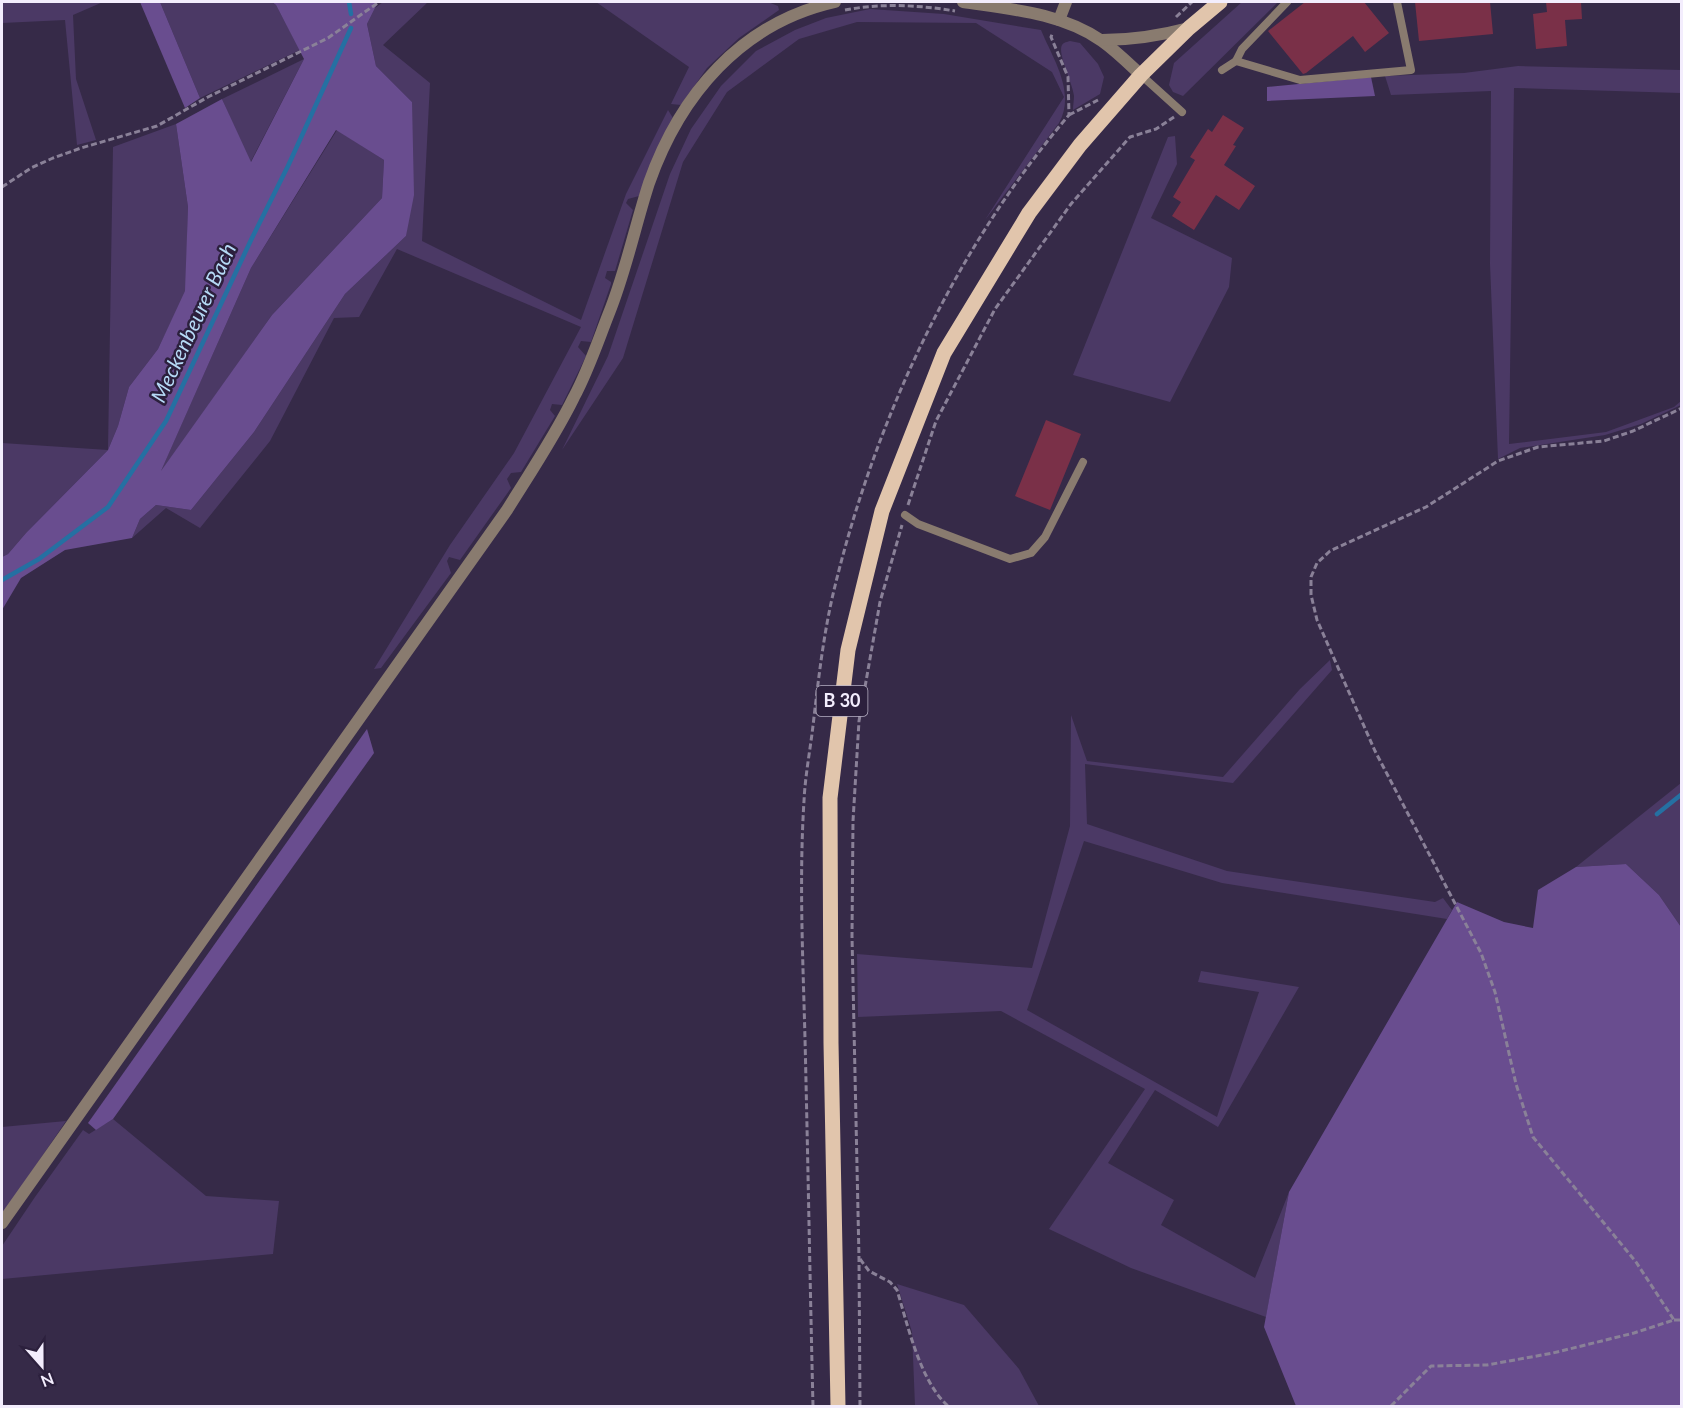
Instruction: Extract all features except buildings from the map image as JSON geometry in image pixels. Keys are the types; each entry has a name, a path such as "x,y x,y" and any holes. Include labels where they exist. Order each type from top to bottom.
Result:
{"main road":[{"name":"B 30","path":"838,1407 831,1055 830,798 848,650 882,511 944,353 1029,213 1080,145 1141,75 1189,28 1220,2"}],"street":[{"path":"2,1223 507,510 575,396 610,310 650,182 671,132 699,88 727,57 748,40 792,15 835,2"},
{"path":"963,2 1025,11 1059,20 1102,40 1141,75"},
{"path":"1059,20 1066,2"},
{"path":"1102,40 1156,37 1189,28"}],"lane":[{"path":"1222,70 1236,61 1242,49 1287,2"},
{"path":"1236,61 1300,80 1411,70 1396,2"},
{"path":"1141,75 1182,112"},
{"path":"905,515 918,524 1010,559 1031,553 1045,537 1083,462"}],"path":[{"path":"2,187 31,168 53,158 81,147 157,126 328,38 379,2"},
{"path":"813,1407 802,896 804,801 820,665 834,589 849,534 886,423 938,310 1002,203 1044,144 1069,115 1068,77 1051,37 1059,20"},
{"path":"860,1407 852,936 853,821 859,721 880,602 905,515 936,421 995,309 1071,204 1130,137 1156,129 1182,112"},
{"path":"1674,1320 1636,1262 1533,1137 1516,1084 1496,992 1481,953 1375,751 1317,620 1311,595 1311,577 1317,563 1330,551 1426,507 1498,461 1538,447 1604,441 1633,431 1682,408"},
{"path":"859,1258 869,1271 890,1282 897,1290 917,1354 936,1396 948,1407"},
{"path":"1391,1407 1431,1366 1487,1365 1570,1350 1674,1320 1682,1320"}],"shaded area":[{"path":"2,2 103,2 73,15 76,79 96,140 77,145 65,20 2,23"},
{"path":"140,2 160,2 200,98 185,108"},
{"path":"160,2 272,2 276,5 300,50 200,98"},
{"path":"272,2 378,2 367,24 376,66 412,102 414,195 406,236 345,294 254,432 191,510 156,505 140,519 132,538 65,550 21,578 2,610 2,557 8,554 108,450 118,426 129,387 158,349 185,291 188,207 176,124 222,99 251,162 304,59 276,5","holes":["336,130 384,160 382,198 272,315 161,471 251,268"]},
{"path":"383,2 428,2 383,45 430,83 422,241 581,320 626,194 668,110 673,118 639,196 628,199 626,203 633,210 615,271 607,271 605,278 611,284 591,342 581,341 578,347 586,356 562,405 552,404 550,410 555,416 521,472 511,473 507,479 511,488 460,560 449,557 447,561 451,573 381,668 374,669 450,545 514,453 581,327 397,249 359,317 334,318 270,441 200,528 166,508 132,538 140,519 156,505 191,510 254,432 345,294 406,236 412,102 376,66 367,24 375,8"},
{"path":"596,2 768,2 778,6 779,10 739,38 707,68 681,105 671,104 689,67"},
{"path":"1242,2 1278,2 1183,96 1173,92 1169,85 1174,63"},
{"path":"870,9 944,14 1041,30 1064,88 1065,99 1064,111 1059,123 985,220 1064,97 1052,72 976,23 857,22 799,39 727,92 683,162 623,358 562,450 608,356 670,174 691,129 721,86 756,51 795,30 826,18"},
{"path":"1070,41 1080,43 1098,64 1104,77 1100,94 1073,110 1074,96 1061,49 1063,44"},
{"path":"304,59 250,163 222,99"},
{"path":"1518,66 1681,70 1681,93 1514,88 1509,444 1606,432 1674,407 1681,401 1681,405 1641,424 1605,435 1520,448 1498,459 1490,264 1491,91 1391,95 1385,76 1464,73"},
{"path":"1371,77 1375,96 1267,101 1267,87"},
{"path":"176,124 188,207 186,291 158,349 129,387 118,426 108,450 113,147"},
{"path":"337,130 384,160 382,198 272,315 159,475 251,268"},
{"path":"1175,136 1177,164 1151,218 1232,258 1229,287 1170,402 1073,375 1168,137"},
{"path":"2,443 108,450 8,554 2,557"},
{"path":"1330,660 1332,670 1233,783 1085,764 1087,824 1227,871 1435,902 1443,898 1452,910 1447,919 1222,883 1084,841 1027,1010 1217,1117 1259,992 1198,982 1201,971 1299,987 1218,1127 1155,1090 1108,1163 1174,1200 1161,1225 1255,1278 1289,1192 1266,1317 1131,1268 1049,1229 1145,1089 1001,1011 858,1017 857,954 1032,968 1070,826 1071,715 1087,761 1223,777 1300,689"},
{"path":"367,729 374,753 113,1119 96,1130 88,1123"},
{"path":"1681,783 1681,927 1659,895 1626,864 1576,867"},
{"path":"1626,864 1659,895 1681,927 1681,1406 1296,1406 1264,1327 1289,1192 1457,902 1504,922 1533,928 1538,890 1576,867"},
{"path":"113,1119 206,1196 279,1201 273,1254 2,1279 2,1246 35,1197 83,1130 89,1134"},
{"path":"66,1121 2,1215 2,1127"},
{"path":"897,1284 964,1305 1019,1369 1039,1406 915,1406 912,1332"}],"waterway":[{"name":"Meckenbeurer Bach","path":"349,2 351,14"},
{"name":"Meckenbeurer Bach","path":"2,580 39,559 108,507 166,421 351,28"},
{"path":"1657,814 1682,794"}]}
